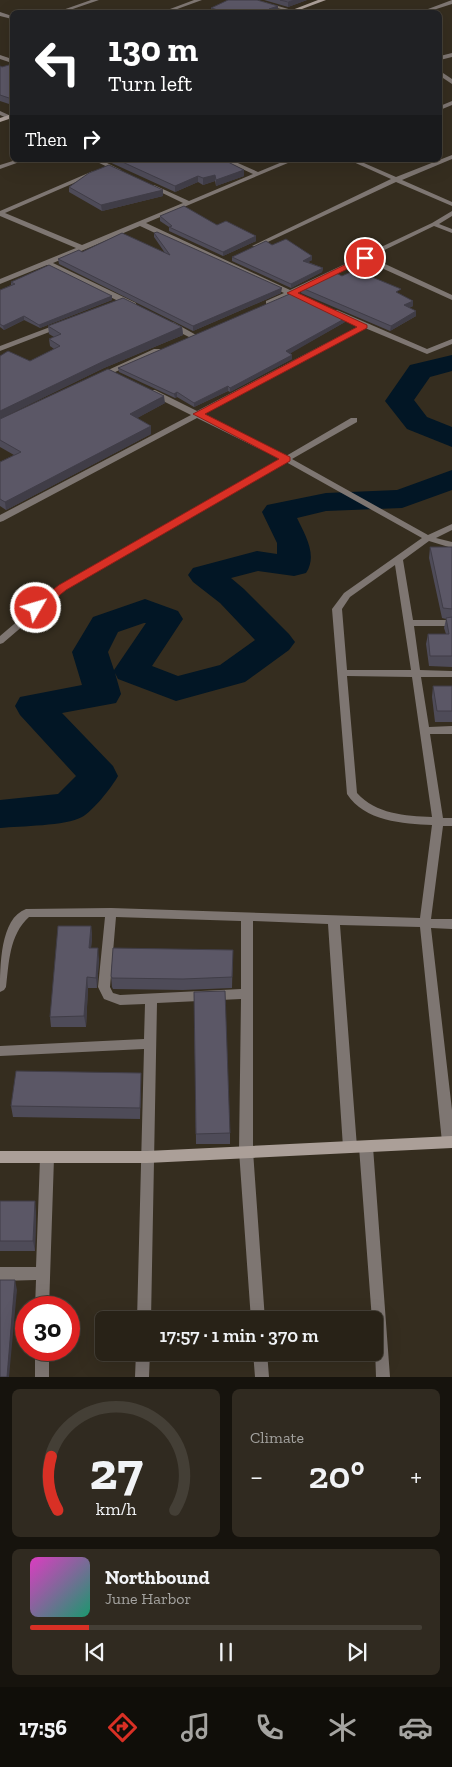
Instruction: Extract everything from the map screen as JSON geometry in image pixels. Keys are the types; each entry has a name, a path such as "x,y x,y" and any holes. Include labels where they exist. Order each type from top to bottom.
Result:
{"main road":[{"path":"297,10 323,0"},
{"path":"0,1157 147,1157 450,1142"}],"street":[{"path":"66,10 96,0"},
{"path":"171,10 199,0"},
{"path":"251,0 285,10"},
{"path":"429,10 452,2"},
{"path":"0,168 16,162"},
{"path":"100,162 127,174"},
{"path":"231,162 258,174"},
{"path":"0,282 287,162"},
{"path":"356,162 452,204"},
{"path":"250,248 395,180 440,162"},
{"path":"0,213 109,166"},
{"path":"144,182 188,203"},
{"path":"0,213 81,247"},
{"path":"265,305 365,258 434,224 452,213"},
{"path":"140,223 300,297"},
{"path":"434,224 452,231"},
{"path":"223,262 232,257"},
{"path":"365,258 452,298"},
{"path":"46,262 142,309"},
{"path":"116,304 124,300"},
{"path":"328,310 428,352 452,341"},
{"path":"159,318 194,336"},
{"path":"0,349 66,324"},
{"path":"0,519 364,326"},
{"path":"185,340 203,332"},
{"path":"90,380 168,347"},
{"path":"108,372 117,376"},
{"path":"144,388 286,459 345,494 428,538 452,545"},
{"path":"0,640 63,588 354,420"},
{"path":"452,527 428,538 347,595 337,610 352,794 358,803 384,815 452,822"},
{"path":"399,560 438,821 425,924 450,1142"},
{"path":"408,623 452,623"},
{"path":"342,673 452,674"},
{"path":"424,731 452,730"},
{"path":"0,987 4,936 19,918 26,914 111,912 452,924"},
{"path":"111,912 104,987 108,996 120,1000 245,994"},
{"path":"247,917 245,994 246,1151 257,1311"},
{"path":"334,921 350,1147"},
{"path":"144,1311 151,998"},
{"path":"0,1051 149,1044"},
{"path":"366,1147 382,1377"},
{"path":"42,1296 48,1158"},
{"path":"0,1274 42,1273"},
{"path":"42,1361 42,1377"},
{"path":"142,1377 143,1361"},
{"path":"261,1361 262,1377"}],"building":[{"path":"228,0 257,0 278,6 269,9 272,10 218,10 211,8"},
{"path":"10,65 10,98 0,95 0,66"},
{"path":"122,162 228,162 244,170 216,180 215,175 203,178 198,176 175,186"},
{"path":"109,165 163,190 101,205 69,187 89,173"},
{"path":"184,206 217,225 226,221 256,236 223,252 169,227 172,226 160,216"},
{"path":"157,232 282,288 193,326 58,259 79,250 82,252 122,233 170,255 154,233"},
{"path":"286,239 312,256 303,261 323,268 291,284 232,257 266,241 272,245"},
{"path":"49,265 112,296 39,325 24,316 3,326 0,324 0,290 15,284 11,282"},
{"path":"355,270 401,289 396,292 413,301 404,305 416,311 391,326 302,288 334,272 342,276"},
{"path":"292,293 346,318 286,351 292,355 230,388 228,386 194,403 177,392 174,394 118,368"},
{"path":"123,298 182,327 104,361 0,411 0,356 8,351 30,361 60,346 49,339 61,334 48,326"},
{"path":"108,369 164,396 130,414 151,426 5,502 0,499 0,462 21,452 0,440 0,419"},
{"path":"430,547 452,547 452,609 443,608"},
{"path":"452,617 452,656 430,656 428,634 449,634 446,618"},
{"path":"433,686 452,686 452,711 437,711"},
{"path":"58,926 91,926 89,948 98,948 96,978 87,977 84,1016 50,1017"},
{"path":"113,948 233,950 232,977 183,979 112,978"},
{"path":"225,991 230,1133 196,1134 194,992"},
{"path":"16,1071 141,1073 140,1108 11,1106"},
{"path":"0,1201 35,1201 33,1241 0,1241"},
{"path":"0,1280 15,1280 7,1377 0,1377"}],"waterway":[{"path":"452,363 420,371 399,401 417,423 452,438"},
{"path":"0,814 69,807 99,776 33,706 103,694 90,652 105,625 145,610 166,619 131,671 176,689 232,674 277,642 232,596 205,575 257,561 294,566 293,543 278,512 326,502 402,499 452,479"}],"route":[{"path":"36,608 63,588 286,459 198,414 364,326 291,293 365,258"}]}
